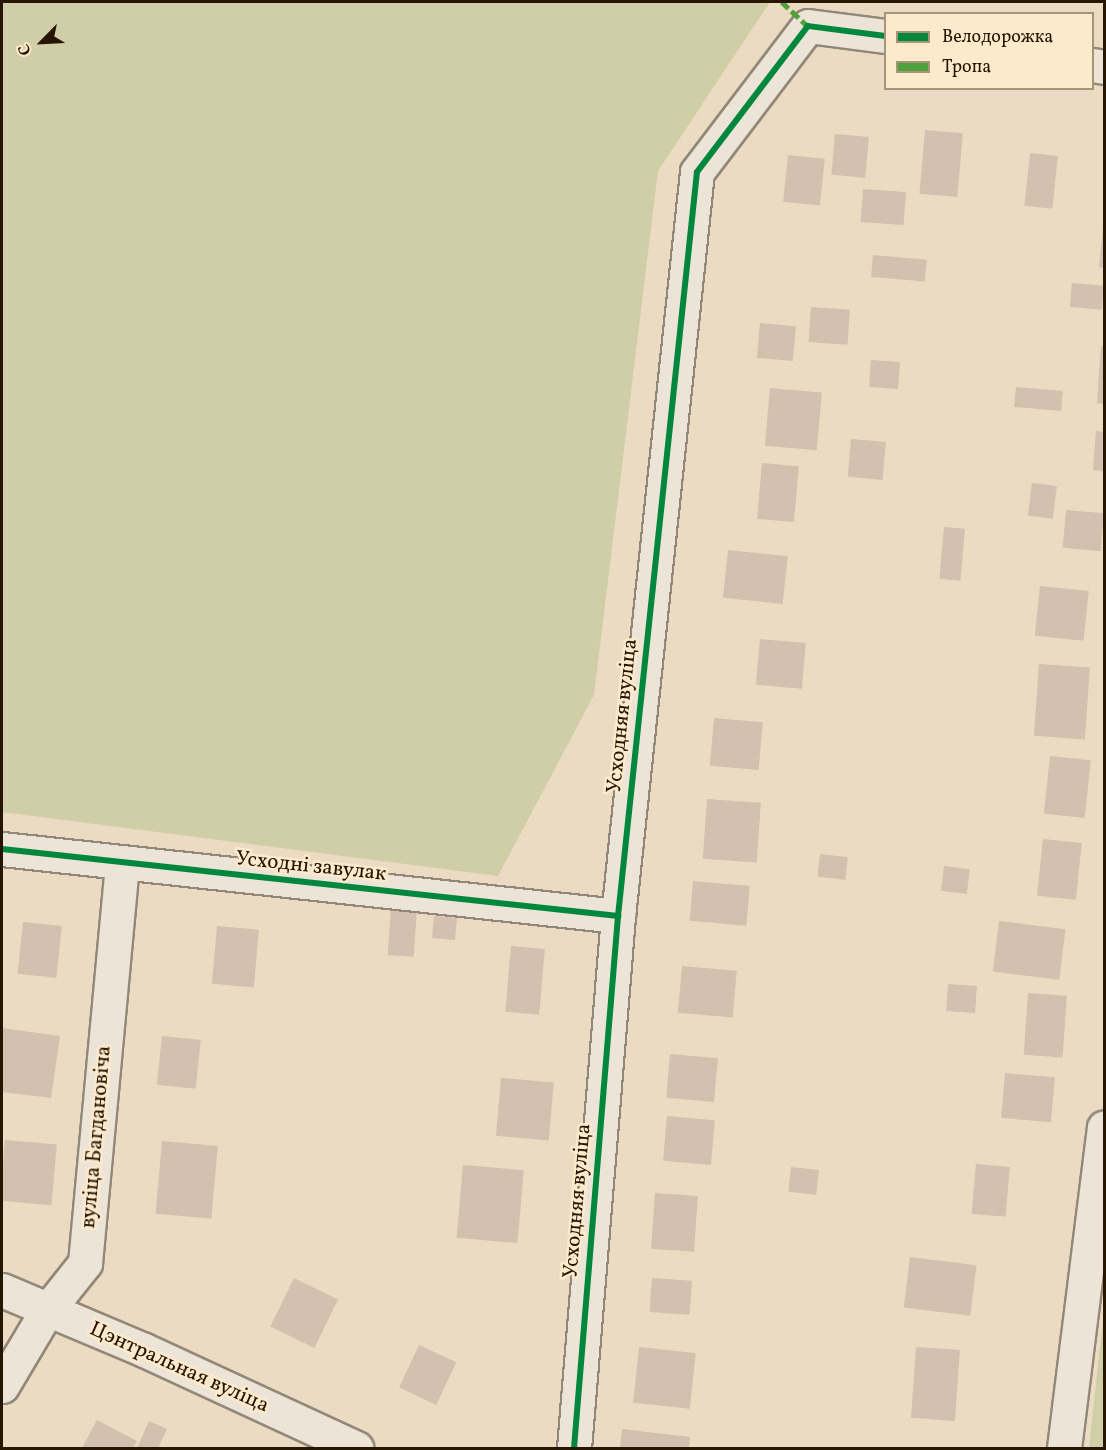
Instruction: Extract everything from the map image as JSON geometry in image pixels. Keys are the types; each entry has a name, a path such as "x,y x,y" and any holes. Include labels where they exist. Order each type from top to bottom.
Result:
{"street":[{"name":"Усходняя вуліца","path":"574,1449 618,916 697,172 808,26 884,36"},
{"name":"Усходні завулак","path":"2,849 618,916"},
{"name":"вуліца Багдановіча","path":"2,1386 46,1312 85,1263 122,863"},
{"path":"1064,1449 1093,1297 1104,1127"},
{"name":"Цэнтральная вуліца","path":"2,1290 46,1312 144,1350 356,1449"}],"shaded area":[{"path":"2,2 770,2 658,171 594,695 498,876 2,812"},
{"path":"1104,1311 1104,1448 1089,1448"}],"building":[{"path":"925,130 963,133 957,197 919,194"},
{"path":"835,134 869,137 865,178 831,175"},
{"path":"1030,153 1058,156 1052,209 1024,206"},
{"path":"788,155 825,159 820,206 783,202"},
{"path":"863,189 906,192 904,225 861,222"},
{"path":"1104,229 1104,268 1099,267"},
{"path":"873,255 927,260 925,282 871,277"},
{"path":"1072,283 1104,286 1102,310 1070,307"},
{"path":"811,307 850,310 847,345 809,342"},
{"path":"760,323 796,326 793,361 757,358"},
{"path":"1101,346 1104,346 1104,404 1097,403"},
{"path":"871,360 900,362 898,389 869,387"},
{"path":"1016,387 1063,391 1061,411 1014,407"},
{"path":"770,388 822,393 817,450 765,446"},
{"path":"1096,431 1104,432 1104,471 1093,470"},
{"path":"851,439 886,442 883,480 848,477"},
{"path":"762,463 799,466 794,522 757,519"},
{"path":"1032,483 1057,486 1053,519 1028,516"},
{"path":"1066,510 1104,513 1101,551 1063,548"},
{"path":"944,527 965,529 960,581 939,579"},
{"path":"728,550 788,556 783,604 723,598"},
{"path":"1040,586 1089,591 1084,641 1035,636"},
{"path":"760,639 806,643 802,689 756,685"},
{"path":"1039,664 1090,668 1085,739 1034,736"},
{"path":"714,718 763,722 759,770 710,766"},
{"path":"1050,756 1091,760 1085,818 1044,814"},
{"path":"707,799 761,803 757,863 703,859"},
{"path":"1043,839 1082,843 1076,900 1037,896"},
{"path":"820,854 848,857 845,880 818,877"},
{"path":"944,866 970,869 967,894 941,891"},
{"path":"693,881 750,886 746,926 690,921"},
{"path":"391,908 417,910 414,957 388,955"},
{"path":"434,916 457,918 455,940 432,938"},
{"path":"999,921 1066,929 1059,980 993,972"},
{"path":"23,922 62,926 56,978 18,974"},
{"path":"217,926 259,930 254,987 212,984"},
{"path":"511,946 545,949 539,1015 505,1012"},
{"path":"682,966 737,971 733,1018 678,1013"},
{"path":"948,984 977,986 975,1013 946,1011"},
{"path":"1028,993 1067,996 1063,1058 1024,1055"},
{"path":"2,1028 60,1036 51,1098 2,1092"},
{"path":"162,1036 201,1040 196,1089 157,1085"},
{"path":"670,1054 718,1058 714,1102 666,1098"},
{"path":"1005,1073 1055,1077 1051,1122 1001,1118"},
{"path":"501,1078 554,1083 549,1140 496,1136"},
{"path":"667,1116 715,1120 711,1165 663,1161"},
{"path":"5,1140 57,1145 51,1205 2,1201"},
{"path":"162,1141 218,1146 211,1219 156,1214"},
{"path":"976,1164 1010,1167 1006,1217 972,1214"},
{"path":"463,1165 524,1170 517,1243 457,1238"},
{"path":"791,1167 819,1170 816,1195 788,1192"},
{"path":"655,1193 698,1196 694,1252 651,1249"},
{"path":"910,1257 977,1265 970,1316 904,1308"},
{"path":"294,1278 338,1299 314,1348 270,1327"},
{"path":"652,1278 692,1281 690,1315 650,1312"},
{"path":"419,1345 456,1362 436,1405 399,1388"},
{"path":"639,1347 696,1353 690,1409 633,1403"},
{"path":"916,1347 960,1350 955,1421 911,1418"},
{"path":"97,1420 137,1441 133,1448 82,1448"},
{"path":"149,1421 167,1429 158,1448 137,1448"},
{"path":"622,1429 690,1437 689,1448 620,1448"}],"marked path":[{"path":"782,2 808,26"}],"cycle path":[{"path":"574,1448 618,916 697,172 808,26 884,36"},
{"path":"2,849 618,916"}]}
